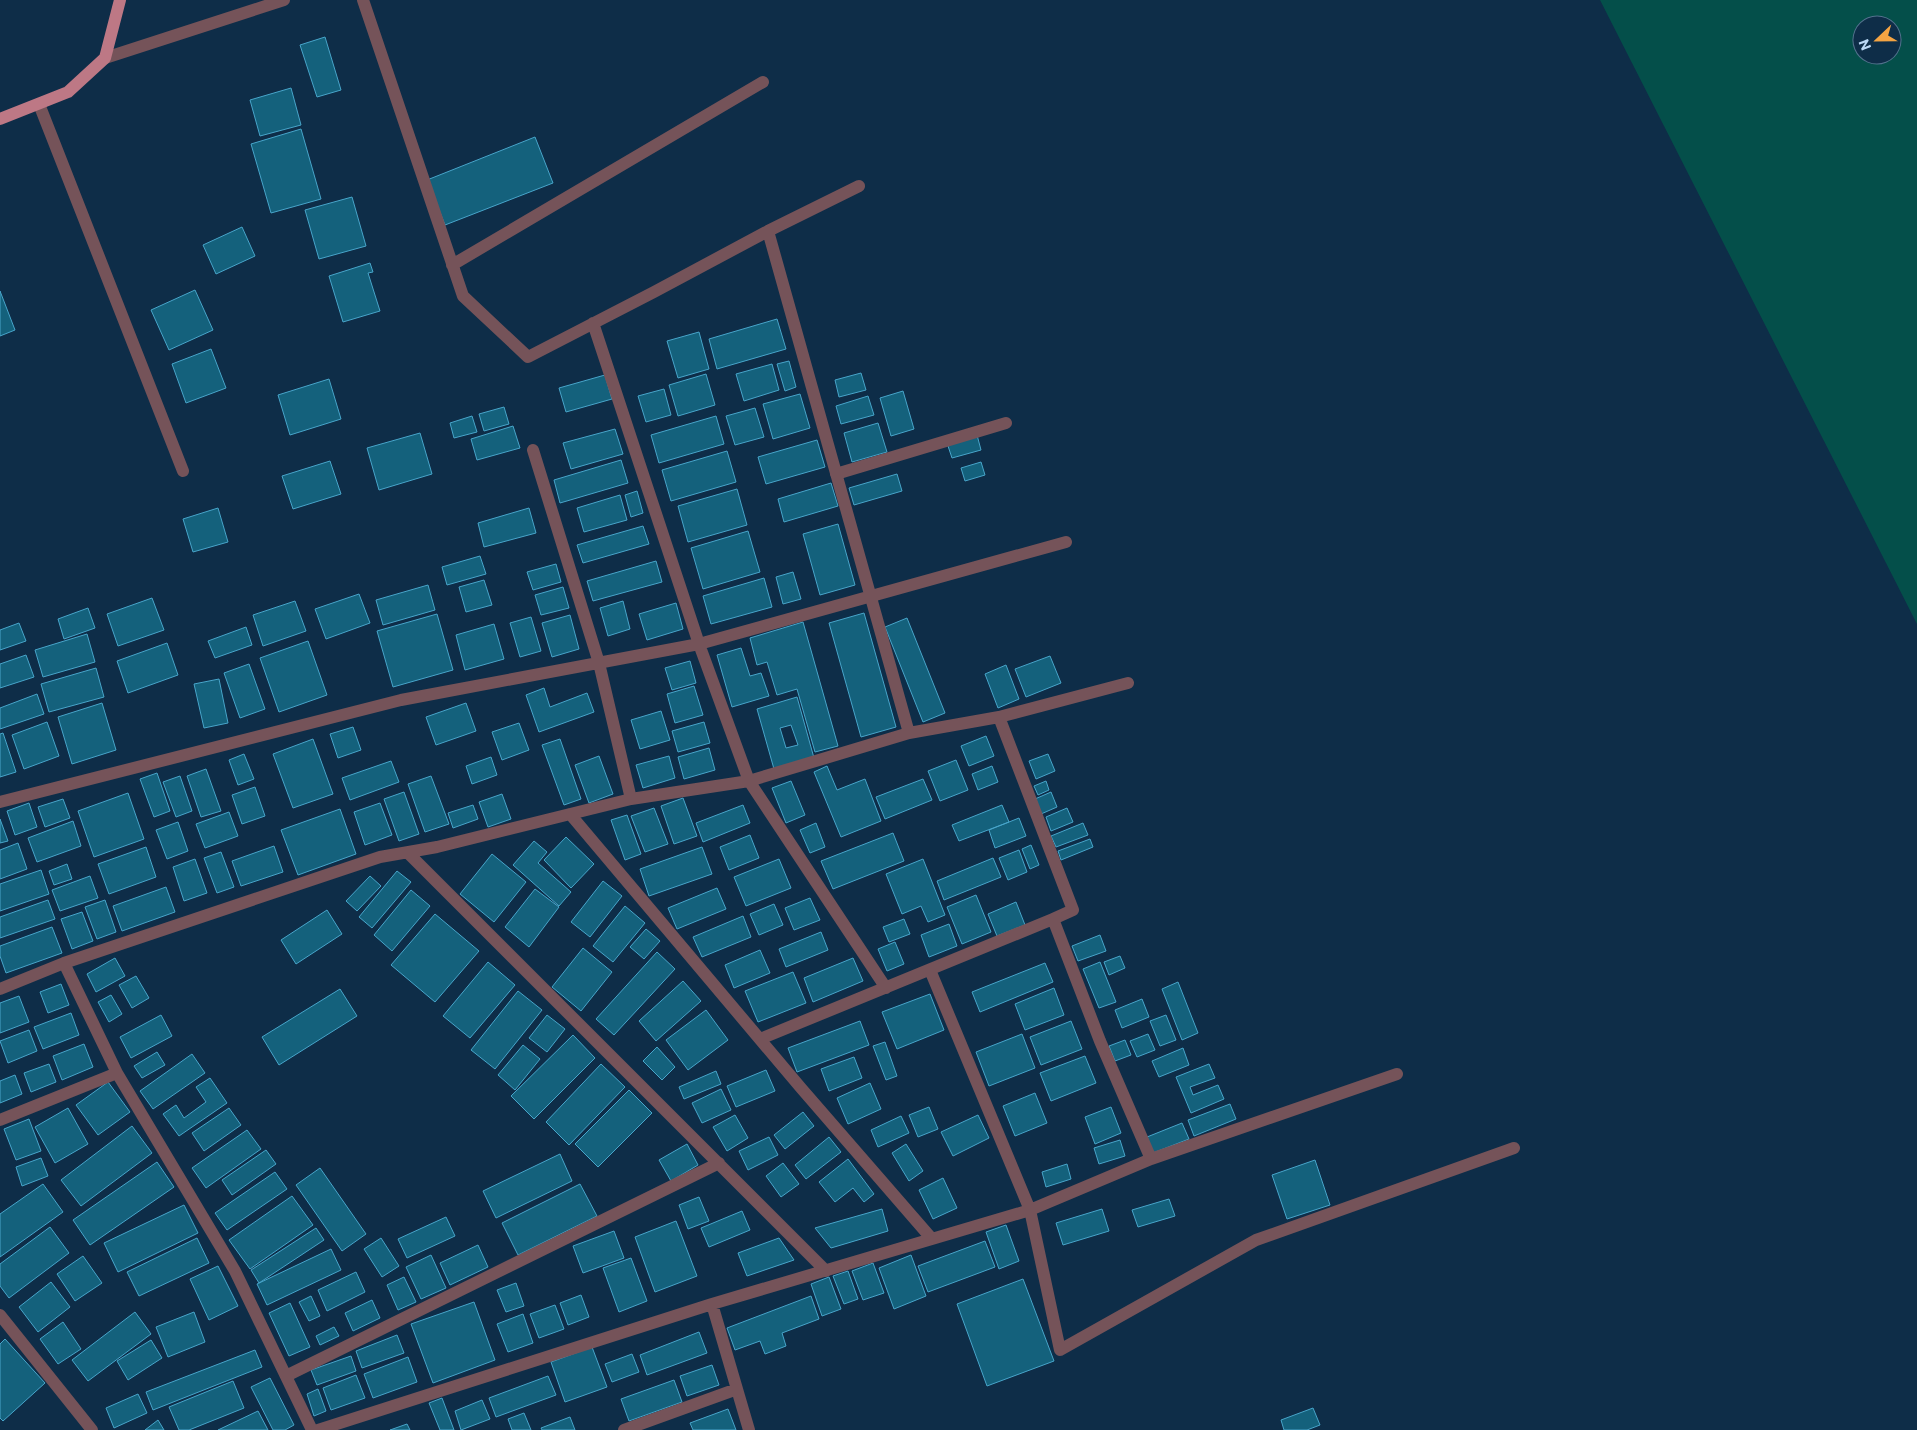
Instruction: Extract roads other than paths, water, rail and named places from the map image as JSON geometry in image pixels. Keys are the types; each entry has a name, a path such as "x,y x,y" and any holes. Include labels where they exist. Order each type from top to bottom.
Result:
{"main road":[{"path":"0,119 68,92 105,58 120,0"}],"street":[{"path":"105,58 284,0"},
{"path":"363,0 463,296 528,357 768,231 859,186"},
{"path":"452,265 763,82"},
{"path":"39,104 183,471"},
{"path":"768,231 909,733"},
{"path":"593,323 699,644 749,781 886,988"},
{"path":"836,474 1006,423"},
{"path":"533,450 599,663 631,799"},
{"path":"0,802 401,700 699,644 1066,542"},
{"path":"0,989 64,963 380,857 437,847 631,799 749,781 909,733 999,716 1128,682"},
{"path":"760,1039 1073,910 999,716"},
{"path":"570,814 932,1239"},
{"path":"408,853 826,1271"},
{"path":"1053,918 1100,1040 1150,1159"},
{"path":"64,963 117,1073 235,1271 312,1430"},
{"path":"930,970 1030,1210 1060,1350 1256,1240 1514,1148"},
{"path":"0,1120 117,1073"},
{"path":"318,1430 712,1304 1030,1210 1150,1159 1396,1074"},
{"path":"286,1376 719,1163"},
{"path":"712,1304 749,1430"},
{"path":"0,1315 92,1430"},
{"path":"624,1430 737,1389"}]}
